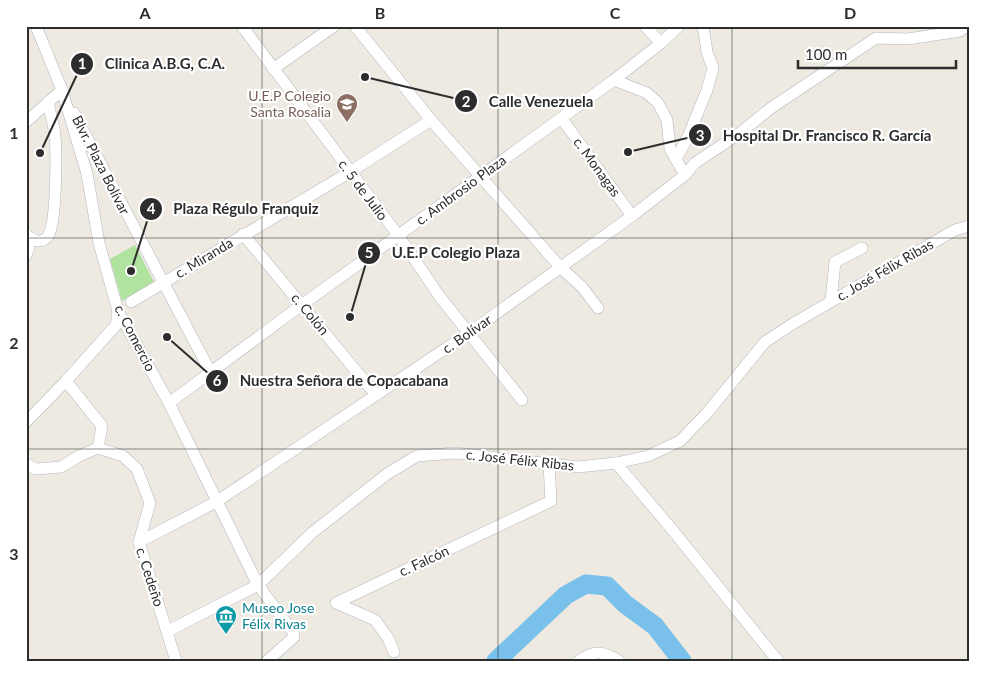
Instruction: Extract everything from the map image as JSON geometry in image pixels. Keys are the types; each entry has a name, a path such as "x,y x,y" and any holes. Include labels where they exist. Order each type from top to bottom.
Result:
{"street":[{"name":"c. Comercio","path":"36,26 62,90 86,174 99,243 118,310 169,403 258,585 294,637 267,661"},
{"name":"c. 5 de Julio","path":"242,26 398,235 440,297 522,400"},
{"path":"273,69 334,26"},
{"path":"355,26 431,120 560,267 582,287 598,308"},
{"path":"645,26 660,44"},
{"name":"c. Ambrosio Plaza","path":"169,403 614,80 660,44 679,26"},
{"path":"676,159 688,137 707,90 713,68 707,52 703,26"},
{"name":"c. Bolívar","path":"138,542 216,502 469,333 632,216 685,175 695,164 740,133 771,108 876,38 908,39 960,31 967,26"},
{"path":"614,80 647,92 658,103 667,120 670,149 685,175"},
{"path":"26,122 62,90"},
{"name":"Blvr. Plaza Bolívar","path":"62,90 211,373"},
{"path":"27,235 37,241 43,241 49,236 53,215 56,152 54,130 48,102"},
{"name":"c. Monagas","path":"562,118 632,216"},
{"name":"c. Miranda","path":"131,302 350,172 431,120"},
{"name":"c. José Félix Ribas","path":"168,631 258,585 313,532 387,474 417,456 455,453 578,468 648,456 680,441 708,413 765,342 831,301 956,230 969,226"},
{"name":"c. Colón","path":"243,234 303,304 376,395"},
{"path":"26,256 29,248 27,235"},
{"path":"831,301 835,262 862,248"},
{"path":"26,422 116,325 118,310"},
{"path":"26,464 36,469 61,467 79,456 98,448 102,426 66,381"},
{"name":"c. Cedeño","path":"98,448 123,456 137,469 150,503 138,542 168,631 176,661"},
{"path":"616,463 778,661"},
{"name":"c. Falcón","path":"394,652 388,638 375,620 336,603 551,501 549,464"},
{"path":"579,661 599,652 619,661"}],"green space":[{"path":"135,245 154,282 122,301 110,259"}],"waterway":[{"path":"496,661 566,595 586,584 607,586 625,604 655,626 682,661"}],"place":[{"name":"Calle Venezuela","path":"365,77"},
{"name":"U.E.P Colegio Santa Rosalia","path":"347,123"},
{"name":"Hospital Dr. Francisco R. García","path":"628,152"},
{"name":"Clinica A.B.G, C.A.","path":"40,153"},
{"name":"Plaza Régulo Franquiz","path":"131,271"},
{"name":"U.E.P Colegio Plaza","path":"350,317"},
{"name":"Nuestra Señora de Copacabana","path":"167,337"},
{"name":"Museo Jose Félix Rivas","path":"226,635"}]}
